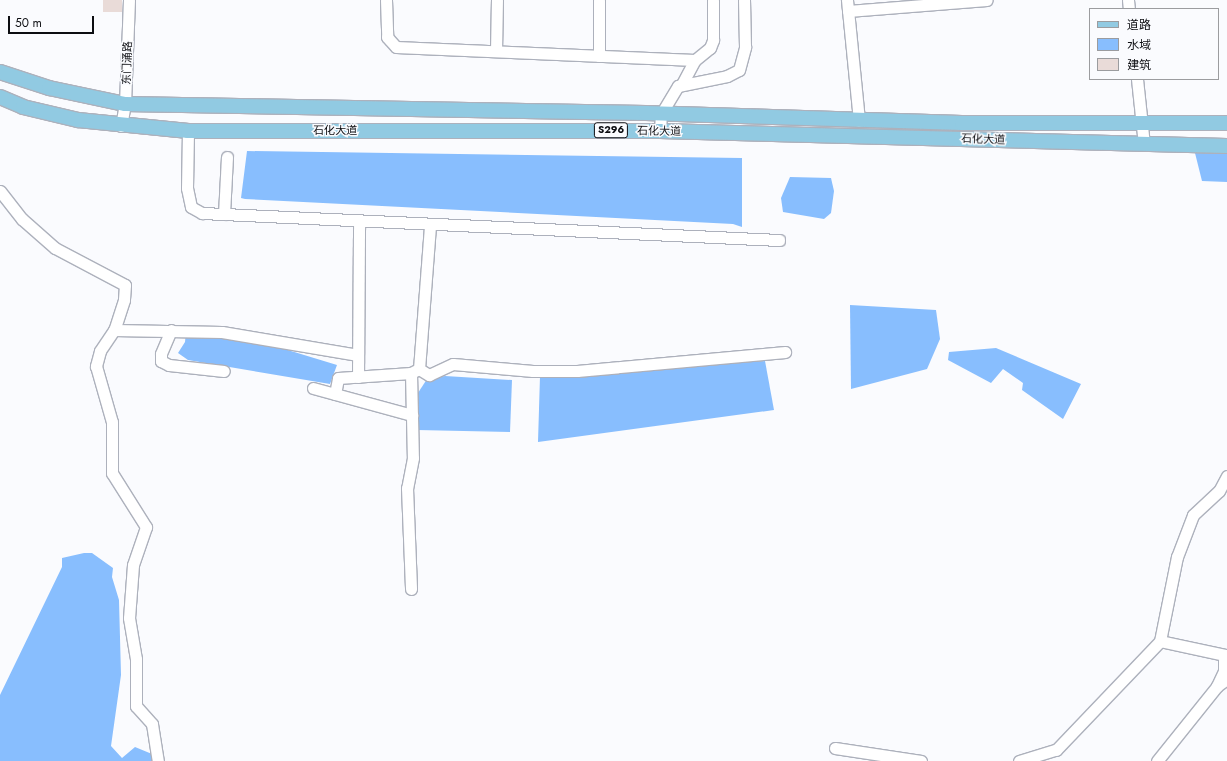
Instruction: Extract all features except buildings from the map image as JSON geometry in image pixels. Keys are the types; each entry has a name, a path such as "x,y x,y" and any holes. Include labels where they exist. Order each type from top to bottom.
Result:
{"main road":[{"name":"石化大道","path":"0,72 49,88 125,104 661,114 962,123 1227,123"},
{"name":"石化大道","path":"0,97 23,107 72,119 121,126 188,131 660,130 1227,146"}],"street":[{"name":"东门涌路","path":"121,126 125,104 129,0"},
{"path":"386,0 387,38 396,47 695,60"},
{"path":"496,52 497,0"},
{"path":"599,0 599,56"},
{"path":"682,84 695,60 710,48 713,40 713,0"},
{"path":"660,130 661,114 678,86 727,76 739,70 745,47 744,0"},
{"path":"859,120 848,5 987,0"},
{"path":"1137,80 1144,144"},
{"path":"188,131 186,188 191,207 202,212 430,225 779,240"},
{"path":"224,214 227,157"},
{"path":"0,191 22,219 55,248 125,285 124,300 114,330 100,351 96,366 112,422 112,473 146,526 133,565 129,618 136,659 136,706 152,724 158,761"},
{"path":"358,377 359,221"},
{"path":"411,589 407,488 413,458 412,415 415,371 430,225"},
{"path":"114,330 222,332 265,337 358,355"},
{"path":"171,330 160,354 161,361 169,365 224,371"},
{"path":"335,394 338,378 415,371 429,375 453,364 533,371 577,371 785,352"},
{"path":"313,388 412,415"},
{"path":"1045,761 1160,641 1177,557 1193,515 1219,491 1227,476"},
{"path":"1157,761 1217,686 1224,671 1226,658 1160,641"},
{"path":"1217,686 1227,679"},
{"path":"835,748 887,759 921,761"},
{"path":"1019,761 1056,750"}],"water":[{"path":"247,151 742,158 742,227 733,224 245,199 241,198"},
{"path":"1195,153 1227,153 1227,182 1202,181"},
{"path":"790,177 831,178 834,191 831,213 824,219 783,212 781,198"},
{"path":"850,305 936,310 940,339 927,369 851,389"},
{"path":"186,331 245,337 337,365 330,384 188,360 178,353 185,342"},
{"path":"996,348 1081,384 1063,419 1022,390 1023,383 1003,369 991,383 948,360 949,352"},
{"path":"765,361 774,410 538,442 540,376"},
{"path":"445,376 512,380 510,432 417,430 416,396 427,379"},
{"path":"84,553 92,553 113,568 112,577 119,600 121,675 111,746 122,758 135,747 152,754 157,761 0,761 0,695 62,567 62,558"}]}
